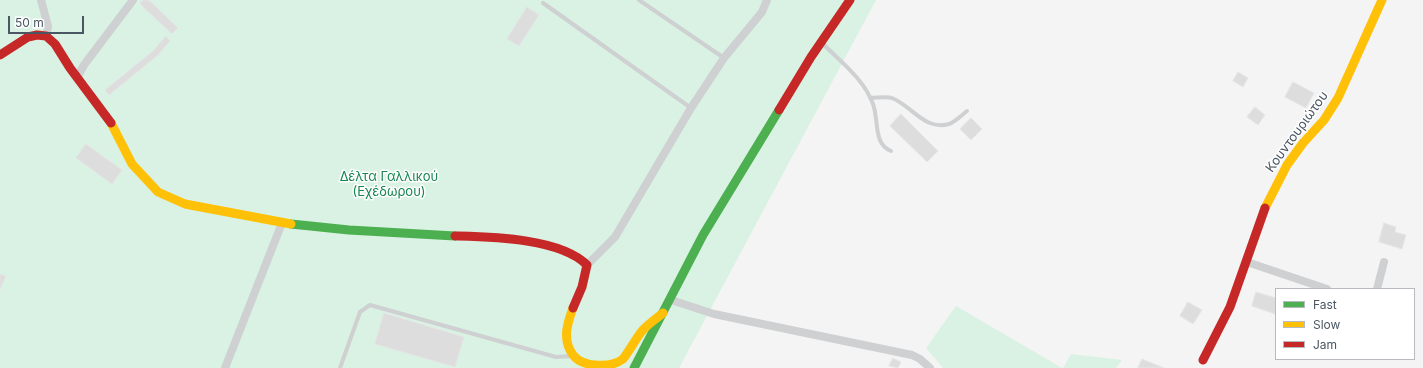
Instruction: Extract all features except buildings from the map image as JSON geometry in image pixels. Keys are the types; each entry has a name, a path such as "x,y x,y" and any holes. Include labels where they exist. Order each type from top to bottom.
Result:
{"street":[{"path":"40,0 48,26 46,36"},
{"path":"77,78 84,65 133,0"},
{"path":"663,313 644,330 622,360 612,365 599,367 585,364 574,356 569,348 566,336 567,324 582,287 587,265 615,237 691,108 724,58 762,12 767,0"},
{"path":"634,368 671,300 679,280 703,235 821,42 850,0"},
{"name":"Κουντουριώτου","path":"1203,360 1230,307 1263,213 1275,186 1303,142 1324,120 1338,98 1382,0"},
{"path":"0,55 28,37 37,35 46,36 55,44 77,78 109,118 132,164 158,192 185,204 282,223 348,230 483,237 535,243 564,250 580,258 587,265"},
{"path":"226,368 282,223"},
{"path":"1247,262 1324,288"},
{"path":"1377,288 1384,262"},
{"path":"671,300 714,314 912,354 930,368"}],"lane":[{"path":"639,0 724,58"},
{"path":"544,3 691,108"},
{"path":"821,42 866,88 874,105 880,142 884,148 891,151"},
{"path":"870,98 890,98 899,102 929,124 950,124 967,111"},
{"path":"340,368 360,312 370,305 556,357 566,358 574,356"}],"green space":[{"name":"Δέλτα Γαλλικού (Εχέδωρου)","path":"0,0 876,0 679,368 0,368"},
{"path":"956,306 1062,368 943,368 926,348"},
{"path":"1071,354 1122,360 1116,368 1063,368"}],"traffic: fast":[{"path":"634,368 703,235 779,110"},
{"path":"291,224 349,230 455,236"}],"traffic: slow":[{"path":"1265,208 1287,165 1303,143 1324,120 1338,98 1382,0"},
{"path":"111,123 132,164 158,192 185,204 291,224"},
{"path":"573,308 567,326 567,338 570,349 573,355 583,362 597,365 612,364 623,359 642,331 663,313"}],"traffic: jam":[{"path":"779,110 811,57 850,0"},
{"path":"0,55 28,37 37,35 46,36 55,44 70,68 111,123"},
{"path":"1203,360 1230,307 1265,208"},
{"path":"455,236 506,238 525,241 560,249 575,256 587,265 582,287 573,308"}]}
